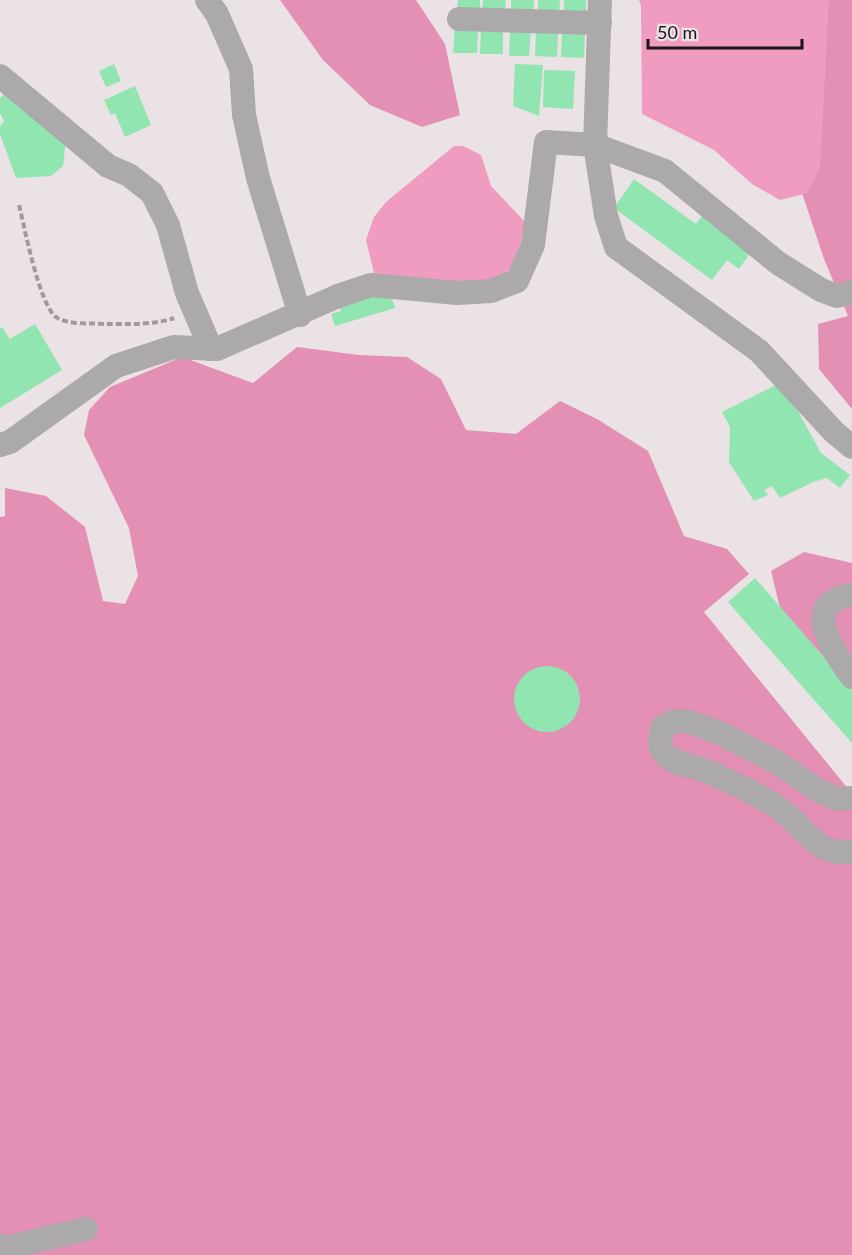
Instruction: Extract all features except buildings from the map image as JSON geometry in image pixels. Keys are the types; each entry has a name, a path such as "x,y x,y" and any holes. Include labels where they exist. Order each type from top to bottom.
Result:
{"street":[{"path":"207,0 217,14 241,69 244,115 258,178 300,315"},
{"path":"459,19 600,11 595,145 606,216 616,247 759,351 834,432 852,447"},
{"path":"0,76 108,166 129,175 152,193 168,225 188,293 211,349"},
{"path":"0,445 10,442 116,366 174,347 217,349 300,315 338,296 371,285 457,293 491,291 516,280 533,245 546,142 595,145 665,171 778,263 822,290 837,296 852,292"},
{"path":"852,595 846,595 829,603 824,616 826,634 835,655 852,677"},
{"path":"852,798 837,799 817,790 778,763 720,733 689,722 674,720 663,727 659,742 665,755 679,764 701,769 780,809 814,843 828,850 852,852"},
{"path":"0,1246 10,1247 86,1229"}],"path":[{"path":"19,205 39,283 48,309 58,319 81,323 125,324 170,319 195,310"}],"shaded area":[{"path":"280,0 416,0 445,44 460,115 422,127 370,105 323,60"},
{"path":"639,0 829,0 820,168 808,193 780,200 752,184 714,150 642,114 641,6"},
{"path":"813,0 852,0 852,409 819,369 818,324 848,316 824,259 796,175"},
{"path":"454,146 463,146 481,155 491,186 525,222 521,242 510,269 496,282 387,285 374,273 366,240 374,217 386,202"},
{"path":"297,347 359,355 407,357 441,379 466,430 516,434 560,401 597,419 648,451 684,536 727,549 749,574 704,612 849,790 852,788 852,1255 0,1255 0,517 5,516 5,488 46,496 85,527 103,601 125,604 138,576 129,528 84,435 89,410 110,387 182,357 253,383"},
{"path":"804,552 852,563 852,714 784,625 771,571"}]}
